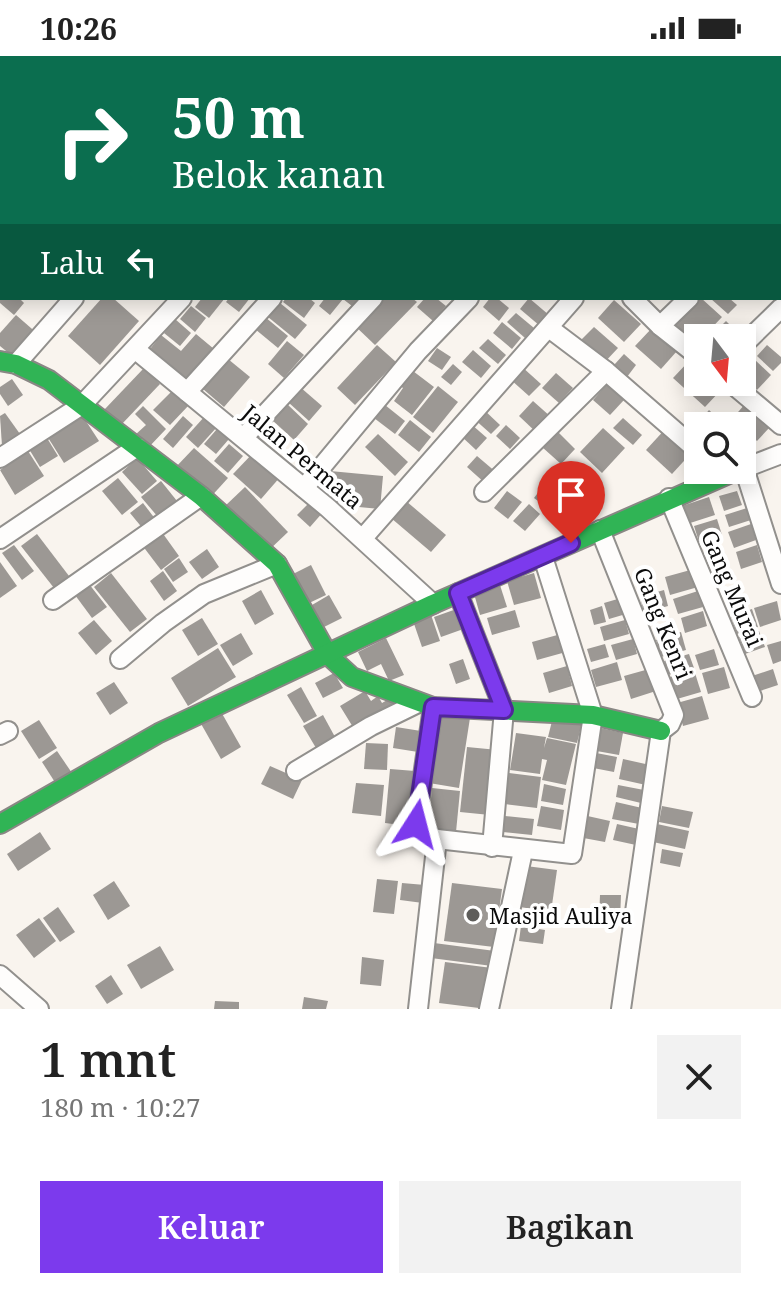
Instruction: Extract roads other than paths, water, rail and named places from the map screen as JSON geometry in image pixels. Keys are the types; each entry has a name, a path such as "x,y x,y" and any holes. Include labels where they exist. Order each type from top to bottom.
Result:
{"street":[{"path":"72,300 4,361 49,380 201,496 277,564 328,655 352,677 426,705 593,715 661,731 621,1009"},
{"path":"0,458 82,405 180,300"},
{"path":"187,392 270,300"},
{"path":"244,437 371,300"},
{"path":"304,488 418,351 467,300"},
{"path":"363,538 572,300"},
{"path":"634,300 684,345"},
{"path":"660,326 687,300"},
{"path":"756,332 781,308"},
{"path":"549,328 606,371 684,439"},
{"name":"Jalan Permata","path":"136,350 363,538 433,604"},
{"path":"484,492 606,371"},
{"path":"747,396 781,425"},
{"path":"0,539 137,447"},
{"path":"756,463 781,454"},
{"path":"0,824 159,733 433,604 702,484"},
{"path":"740,484 781,584"},
{"path":"53,600 201,496"},
{"name":"Gang Murai","path":"669,498 752,697"},
{"name":"Gang Kenri","path":"600,530 672,705 673,720 661,731"},
{"path":"426,705 416,828 422,835 523,851 572,854 593,715 543,557"},
{"path":"120,659 204,594 277,564"},
{"path":"458,593 504,710 492,847"},
{"path":"296,771 371,726 426,705"},
{"path":"418,1009 437,839"},
{"path":"489,1009 523,851"},
{"path":"0,975 39,1009"}],"place":[{"name":"Masjid Auliya","path":"473,915"}]}
